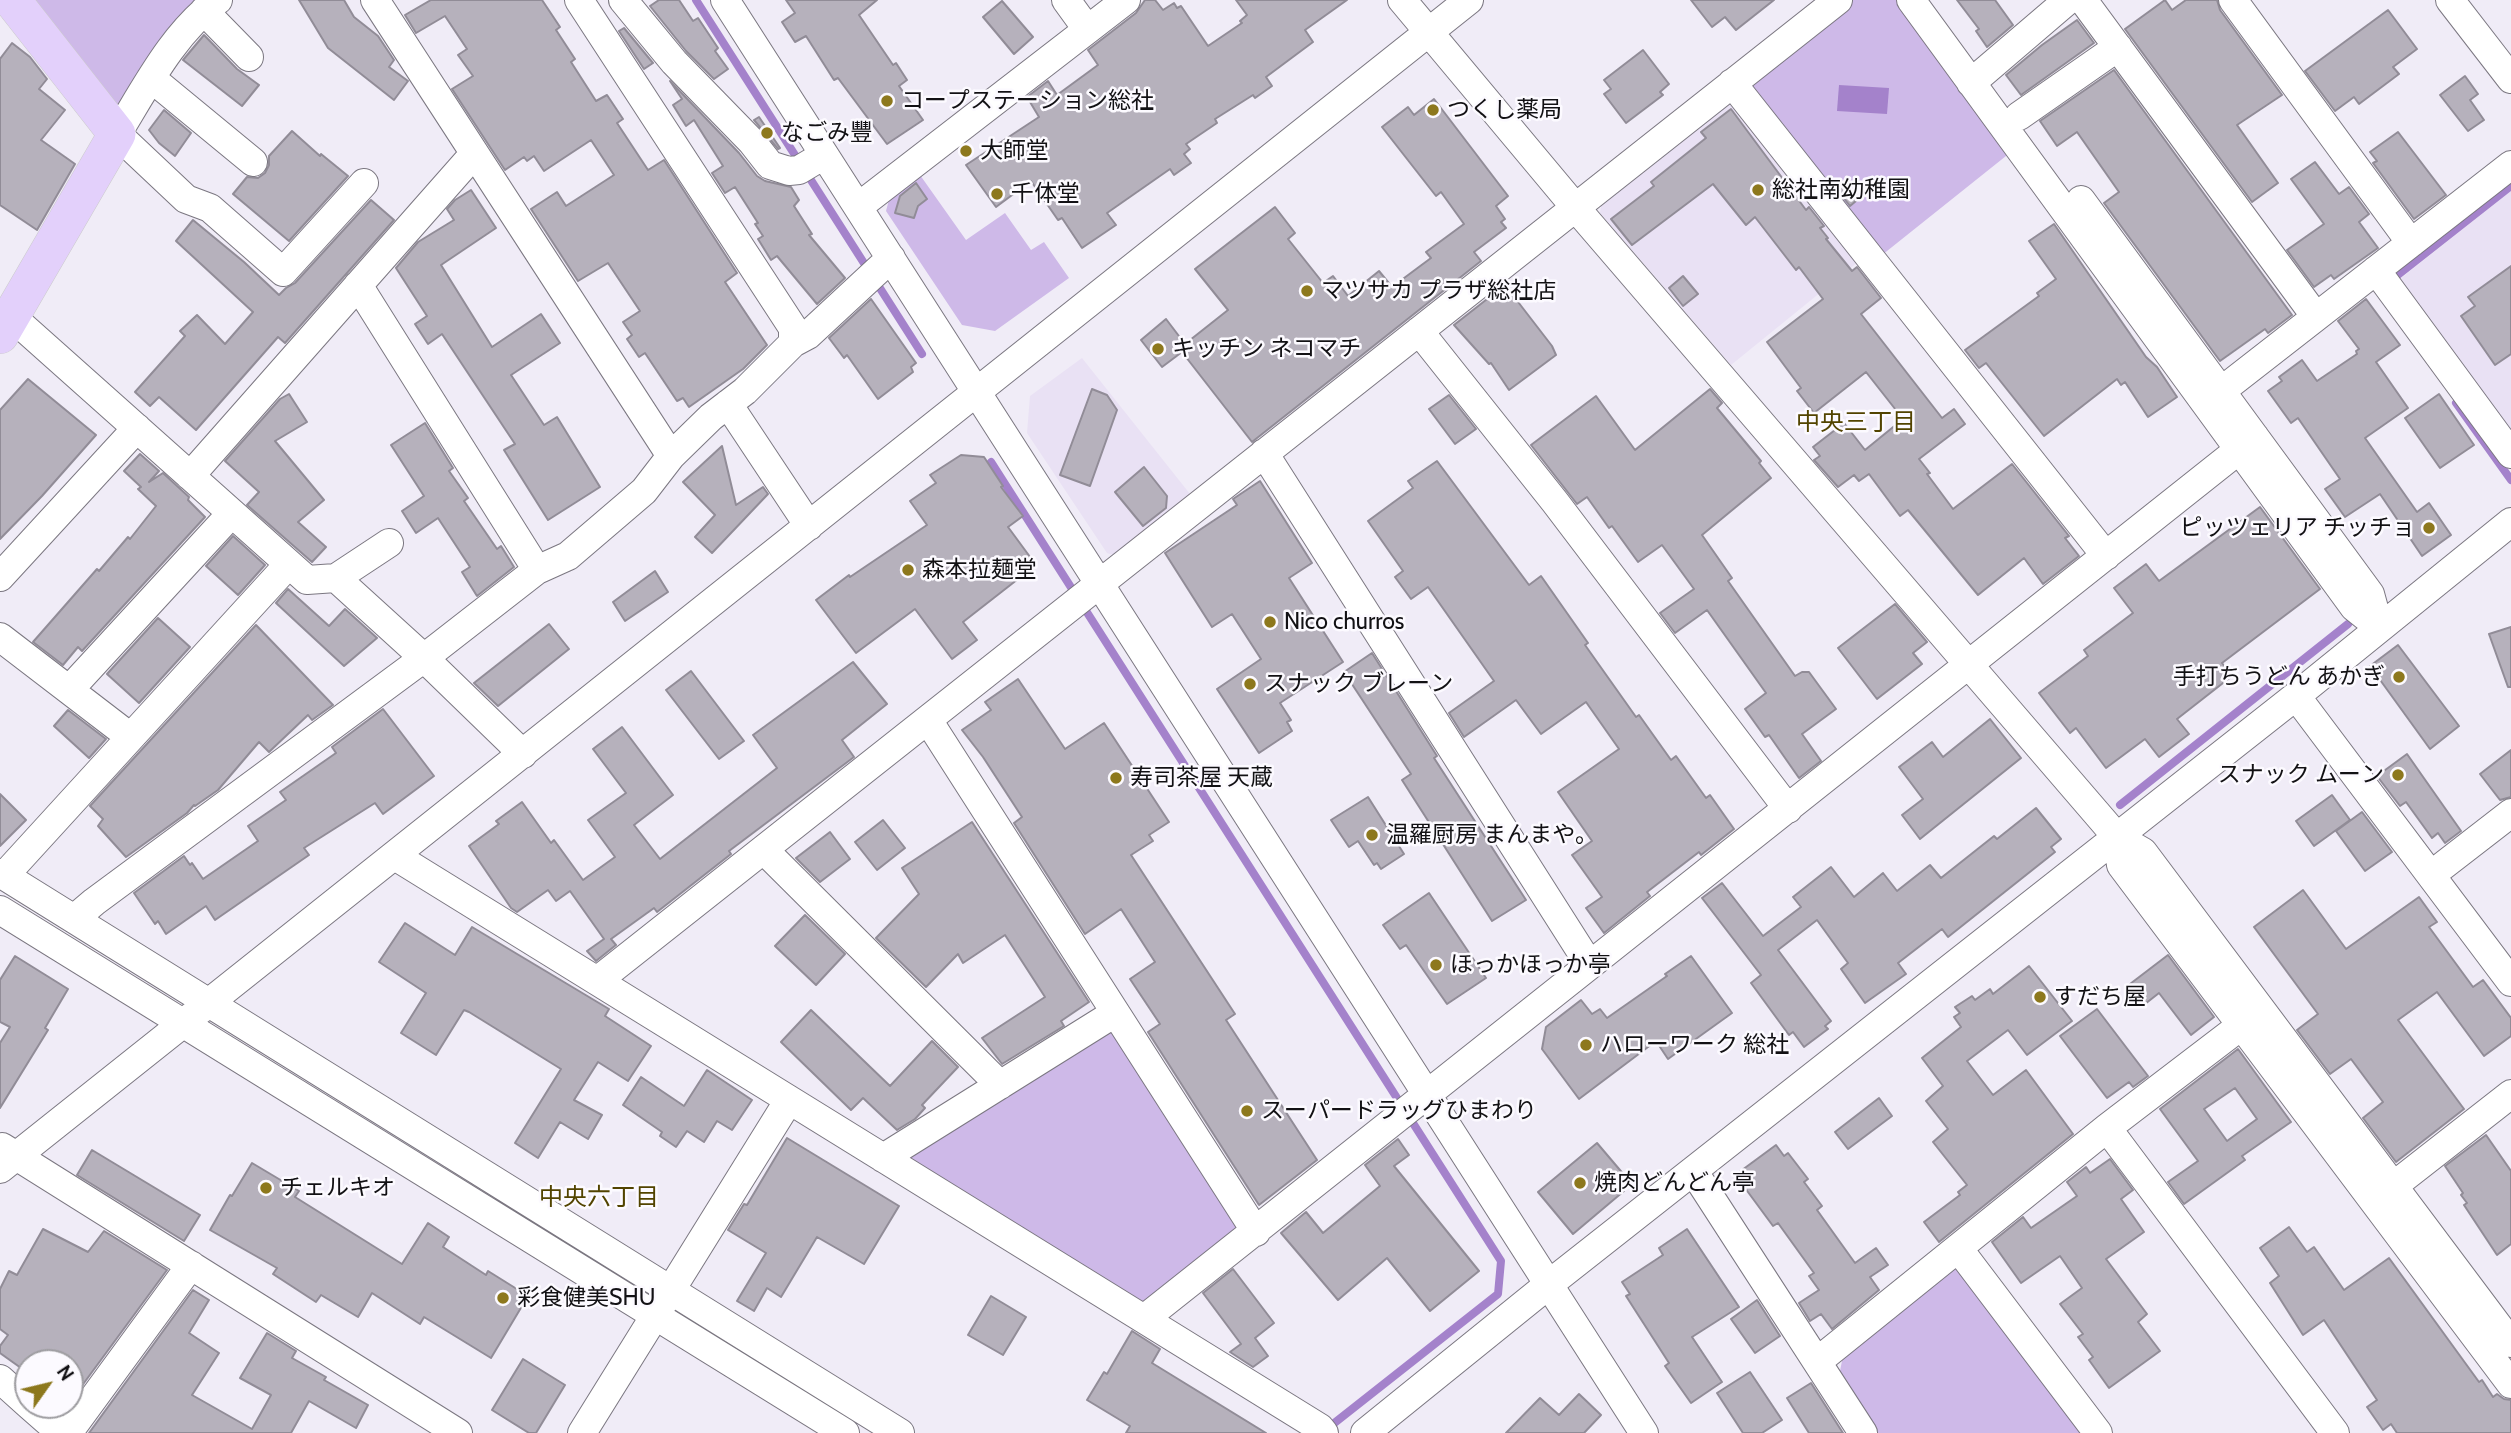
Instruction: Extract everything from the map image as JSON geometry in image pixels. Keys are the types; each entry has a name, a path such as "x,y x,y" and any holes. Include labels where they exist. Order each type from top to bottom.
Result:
{"main road":[{"path":"6,326 117,134 12,0"}],"street":[{"path":"375,0 671,456"},
{"path":"579,0 793,328 793,344"},
{"path":"623,0 674,62 752,142 770,165 789,171 810,163"},
{"path":"725,0 810,163 858,207 878,270 976,393 1085,595 1413,1105 1548,1285 1644,1433"},
{"path":"1066,0 1087,29"},
{"path":"858,207 1126,0"},
{"path":"1402,0 1575,207 2117,837 2121,865 2252,1017 2385,1193 2511,1343"},
{"path":"458,1433 191,1265 5,1157 210,1002 1469,0"},
{"path":"597,981 1838,0"},
{"path":"1910,0 1979,77 2019,116 2213,397"},
{"path":"1934,0 1979,77 2213,397 2370,594 2379,627"},
{"path":"1979,77 2068,0"},
{"path":"2083,0 2316,317"},
{"path":"2233,0 2412,243"},
{"path":"2450,0 2511,79"},
{"path":"249,57 211,5 182,34 117,134 186,199 210,208 284,272 363,183"},
{"path":"2019,116 2118,47"},
{"path":"151,78 253,162"},
{"path":"1732,83 2106,556"},
{"path":"190,476 474,154"},
{"path":"2213,397 2316,317 2383,280 2412,243 2511,164"},
{"path":"74,919 424,658 537,570 568,556 644,491 671,456 710,417 745,391 793,344 808,335 878,270"},
{"path":"2383,280 2511,454"},
{"path":"358,285 537,570"},
{"path":"6,326 137,428 307,580 336,578 389,543"},
{"path":"1419,331 1563,513 1788,809"},
{"path":"728,404 809,526"},
{"path":"0,578 137,428"},
{"path":"1144,1319 2247,443"},
{"path":"1264,453 1589,964"},
{"path":"69,690 231,514"},
{"path":"1365,1433 1548,1285 2296,696 2511,522"},
{"path":"288,565 2,875 900,1433"},
{"path":"336,578 523,754"},
{"path":"0,637 130,736"},
{"path":"2296,696 2511,982"},
{"path":"928,720 1256,1232"},
{"path":"2431,875 2511,813"},
{"path":"764,850 1000,1085"},
{"path":"394,856 1322,1431"},
{"path":"0,910 845,1433"},
{"path":"883,1158 1115,1013"},
{"path":"1818,1362 2107,1128 2252,1017"},
{"path":"2385,1193 2511,1094"},
{"path":"582,1433 789,1100"},
{"path":"2107,1128 2335,1433"},
{"path":"1694,1172 1863,1433"},
{"path":"2385,1193 2511,1384"},
{"path":"1958,1248 2098,1433"},
{"path":"68,1433 191,1265"},
{"path":"0,1379 14,1392"},
{"path":"45,1419 61,1433"}],"shaded area":[{"path":"30,0 202,0 120,106 107,104"},
{"path":"1852,0 1903,0 2011,152 1882,255 1752,90 1754,78"},
{"path":"1839,85 1889,88 1887,114 1837,111"},
{"path":"1720,104 1738,104 1858,262 1731,365 1600,213 1602,200"},
{"path":"920,175 966,240 1005,213 1031,250 1044,242 1069,278 995,331 962,325 886,211 890,196"},
{"path":"2511,191 2511,431 2400,279"},
{"path":"1082,358 1194,499 1118,557 1107,553 1027,433 1030,396"},
{"path":"1114,1029 1237,1222 1236,1235 1151,1304 1138,1304 907,1160 908,1150"},
{"path":"1951,1269 1961,1269 2085,1433 1876,1433 1839,1376 1844,1351"}],"building":[{"path":"299,0 344,0 354,17 378,36 394,60 389,67 408,81 394,100 328,48"},
{"path":"431,0 542,0 560,27 556,30 575,59 571,62 596,101 607,95 623,119 617,123 648,170 664,160 737,273 725,282 767,345 743,369 689,407 683,398 677,401 645,353 639,357 627,339 632,335 623,322 640,311 608,263 578,281 531,209 557,192 566,206 614,175 591,140 544,171 534,156 527,161 524,157 505,170 452,89 473,76 458,55 467,49 445,16 416,33 405,15"},
{"path":"659,0 679,0 693,21 698,18 728,69 714,79 686,51 650,6"},
{"path":"786,0 877,0 859,15 893,65 896,63 907,80 899,86 923,120 887,144 838,78 834,80 806,36 795,42 782,22 795,13"},
{"path":"1145,0 1155,0 1163,10 1174,3 1177,8 1181,6 1208,46 1242,23 1240,21 1247,15 1236,0 1347,0 1305,30 1313,42 1266,77 1272,86 1215,119 1217,123 1186,144 1190,149 1184,154 1191,163 1174,175 1170,169 1107,213 1116,225 1082,248 1062,218 1058,220 1031,181 996,207 966,165 1039,117 1027,97 1048,81 1057,95 1098,65 1088,50 1136,13"},
{"path":"1691,0 1774,0 1736,30 1725,17 1712,27"},
{"path":"1957,0 1995,0 2013,25 1987,47 1976,31 1979,29"},
{"path":"2165,0 2172,10 2186,0 2217,0 2220,10 2282,95 2237,125 2278,183 2252,202 2125,29"},
{"path":"1002,1 1033,37 1014,54 983,17"},
{"path":"2388,10 2417,49 2393,67 2399,74 2359,104 2354,97 2335,111 2305,71"},
{"path":"2077,20 2094,43 2021,95 2006,75"},
{"path":"624,28 653,63 644,69 619,31"},
{"path":"204,35 237,69 259,85 242,106 183,60"},
{"path":"12,43 30,57 47,79 39,89 65,110 41,140 75,164 37,230 0,205 0,59"},
{"path":"1643,50 1669,84 1660,92 1663,95 1626,123 1604,94 1611,89 1604,80"},
{"path":"2114,70 2292,315 2268,333 2265,329 2220,361 2104,203 2119,192 2077,132 2057,146 2040,121"},
{"path":"2465,76 2478,94 2470,100 2484,120 2468,131 2440,95"},
{"path":"670,81 739,153 757,176 765,181 791,187 799,200 794,206 812,234 809,235 845,278 817,304 777,256 771,260 758,239 763,236 755,224 758,223 735,187 725,193 712,173 723,166 694,120 686,126 673,105 682,99"},
{"path":"1434,99 1508,196 1496,206 1505,219 1501,222 1506,228 1474,252 1481,261 1252,442 1182,352 1162,367 1141,340 1166,319 1185,344 1228,310 1195,269 1275,207 1295,233 1288,239 1323,283 1333,276 1348,296 1379,271 1392,287 1431,258 1426,252 1464,224 1441,192 1436,196 1382,127 1408,107 1414,115"},
{"path":"1731,109 1806,210 1809,207 1824,226 1820,228 1828,238 1826,239 1852,271 1857,267 1881,298 1861,314 1942,418 1954,409 1965,424 1919,459 1953,509 2012,464 2069,536 2065,538 2079,556 2043,584 2024,558 1978,595 1908,510 1900,516 1869,474 1859,481 1854,475 1838,487 1814,460 1820,456 1813,447 1844,423 1865,450 1903,419 1866,372 1814,413 1797,391 1801,388 1767,342 1823,299 1799,267 1796,270 1755,217 1746,225 1713,184 1632,245 1611,219 1654,186 1651,182 1706,138 1701,132"},
{"path":"164,110 191,133 175,156 159,143 149,130"},
{"path":"759,117 780,148 778,149 754,120"},
{"path":"292,131 348,176 289,241 233,194 247,177 258,178 265,173 269,156"},
{"path":"2398,132 2446,195 2414,219 2373,163 2377,161 2370,152"},
{"path":"2315,162 2339,194 2349,187 2369,214 2359,222 2378,248 2334,279 2331,275 2314,287 2287,250 2324,224 2291,179"},
{"path":"916,183 927,199 918,206 914,218 895,213 900,196"},
{"path":"1840,183 1856,201 1850,206 1835,187"},
{"path":"471,190 496,228 441,265 492,347 541,314 560,343 511,375 544,425 557,417 600,487 548,520 504,450 515,444 442,334 428,344 415,324 427,316 396,268 418,242 454,220 447,209"},
{"path":"371,200 394,220 285,343 278,337 196,430 159,397 150,406 135,392 185,336 180,331 197,315 225,344 253,312 176,241 193,220 279,295 295,283"},
{"path":"2054,224 2177,397 2148,417 2125,382 2121,385 2117,379 2044,436 1986,363 1979,368 1965,350 2039,296 2037,293 2056,279 2029,241"},
{"path":"2511,266 2511,354 2495,365 2461,316 2475,306 2468,297"},
{"path":"1683,276 1698,294 1683,306 1669,288"},
{"path":"1505,285 1556,355 1509,390 1491,363 1489,364 1454,325"},
{"path":"871,299 916,363 911,367 913,372 878,399 847,355 844,358 829,338"},
{"path":"2366,299 2400,345 2376,362 2408,408 2365,438 2417,512 2429,503 2451,535 2422,556 2380,494 2345,517 2325,489 2340,479 2298,418 2291,423 2268,391 2282,381 2279,377 2302,360 2317,381 2357,354 2359,349 2338,321"},
{"path":"28,379 96,435 0,539 0,410"},
{"path":"1092,389 1107,395 1117,410 1090,486 1060,475"},
{"path":"1710,389 1722,403 1717,408 1761,461 1759,463 1771,478 1702,535 1732,578 1728,581 1795,676 1809,672 1836,709 1802,734 1821,761 1799,778 1769,735 1765,737 1745,709 1766,693 1707,610 1675,633 1660,613 1694,589 1662,545 1638,562 1587,497 1577,504 1531,445 1596,396 1635,450"},
{"path":"289,394 307,422 275,441 324,500 298,522 326,547 312,562 247,505 259,492 225,461 280,399"},
{"path":"2439,394 2474,445 2440,468 2405,418"},
{"path":"1449,395 1476,429 1455,444 1429,409"},
{"path":"425,423 453,468 449,471 468,498 464,501 497,549 501,546 514,567 477,596 462,572 470,567 438,518 416,533 402,511 424,496 391,445"},
{"path":"722,446 736,505 763,487 768,494 712,553 695,537 715,515 683,482"},
{"path":"140,454 159,471 149,482 163,473 189,497 188,500 205,517 82,651 78,647 63,665 33,642 97,569 99,571 128,537 130,539 156,506 124,471"},
{"path":"961,455 984,457 1003,486 1001,487 1023,516 1008,527 1036,565 963,622 977,640 952,659 915,609 856,653 816,600 849,575 850,577 927,525 910,501 936,483 930,475"},
{"path":"1437,461 1529,585 1541,576 1636,717 1639,715 1671,760 1676,756 1706,798 1710,795 1734,829 1647,892 1650,896 1604,933 1586,908 1602,897 1572,855 1592,841 1558,792 1619,749 1586,702 1541,734 1516,700 1464,737 1449,713 1494,681 1428,587 1411,599 1395,577 1403,571 1368,521 1413,488 1408,481"},
{"path":"1144,467 1167,496 1166,508 1143,526 1115,492"},
{"path":"1260,481 1312,563 1289,578 1343,662 1280,703 1291,720 1287,722 1292,731 1259,753 1217,689 1261,659 1232,614 1212,627 1165,553 1237,505 1233,499"},
{"path":"2260,507 2320,589 2222,663 2232,676 2177,719 2189,734 2159,757 2145,739 2106,768 2076,728 2070,733 2039,693 2088,656 2084,650 2133,613 2114,588 2146,564 2159,581"},
{"path":"233,536 265,565 238,595 206,566"},
{"path":"655,571 668,592 625,621 613,602"},
{"path":"288,589 329,626 345,609 377,638 344,666 276,603"},
{"path":"1895,604 1927,642 1913,653 1922,664 1877,699 1838,648"},
{"path":"158,618 190,647 139,703 107,674"},
{"path":"549,624 569,649 498,706 474,683"},
{"path":"256,625 333,705 312,720 308,715 269,752 259,742 218,790 126,857 98,826 103,819 90,806"},
{"path":"2511,627 2511,687 2508,687 2489,634"},
{"path":"2398,645 2459,726 2430,749 2370,666"},
{"path":"1372,653 1437,756 1434,758 1526,900 1492,921 1402,780 1411,774 1344,672"},
{"path":"853,662 887,704 842,740 854,757 729,851 731,854 657,912 654,908 611,939 616,945 596,961 587,951 604,939 570,891 556,901 548,890 517,912 511,908 469,846 499,824 496,821 522,802 551,843 554,840 583,880 615,857 588,820 626,793 593,749 622,727 673,795 634,825 660,859 777,768 753,735"},
{"path":"691,671 744,741 719,759 666,690"},
{"path":"1018,679 1065,749 1104,723 1169,822 1149,835 1153,841 1131,855 1235,1014 1226,1020 1317,1160 1259,1205 1148,1032 1160,1024 1130,979 1155,962 1121,909 1085,934 1014,823 1022,817 962,730 991,710 985,702"},
{"path":"383,709 434,776 383,814 375,803 304,848 309,855 215,920 206,906 166,934 158,921 155,924 134,893 184,856 203,879 258,841 248,826 286,800 280,792 336,753 332,747"},
{"path":"68,710 106,739 89,758 54,726"},
{"path":"1990,719 2021,758 1920,839 1902,815 1923,799 1899,767 1932,742 1943,757"},
{"path":"2511,750 2511,797 2500,800 2480,774"},
{"path":"2407,754 2461,831 2445,843 2438,833 2432,838 2406,802 2400,806 2377,776"},
{"path":"0,794 26,820 0,846"},
{"path":"2332,795 2350,820 2314,846 2296,821"},
{"path":"1368,797 1404,854 1381,869 1377,863 1374,865 1358,841 1349,847 1331,820"},
{"path":"2036,808 2061,839 2051,847 2055,852 1948,937 1942,929 1898,963 1906,974 1865,1003 1841,969 1848,963 1817,920 1778,950 1831,1021 1825,1026 1828,1029 1804,1047 1793,1032 1789,1035 1751,983 1761,975 1702,898 1722,883 1763,936 1801,907 1793,897 1831,867 1854,897 1883,873 1897,891 1930,865 1941,878 1994,836 1997,839"},
{"path":"2362,812 2392,852 2365,871 2336,831"},
{"path":"883,820 905,848 877,870 855,842"},
{"path":"972,822 1089,1002 1061,1021 1064,1026 1002,1064 982,1038 1045,997 1005,935 963,963 958,954 926,987 876,938 919,894 902,868"},
{"path":"830,832 850,859 820,882 796,858"},
{"path":"2303,890 2346,949 2419,897 2437,922 2429,927 2473,987 2483,980 2511,1018 2511,1036 2484,1056 2437,992 2398,1020 2464,1109 2396,1162 2363,1118 2383,1102 2351,1059 2330,1074 2297,1030 2318,1014 2254,927"},
{"path":"1429,893 1486,978 1447,1004 1406,945 1400,949 1383,925"},
{"path":"805,915 845,954 816,985 775,946"},
{"path":"405,923 455,955 472,927 609,1009 605,1016 651,1046 628,1081 598,1062 574,1100 602,1115 588,1139 560,1122 538,1158 515,1143 561,1069 469,1012 464,1010 436,1055 401,1033 426,993 379,962"},
{"path":"2168,955 2214,1017 2191,1035 2159,993 2145,1004 2130,984"},
{"path":"15,956 68,989 45,1028 48,1030 0,1108 0,1043 10,1027 0,1022 0,980"},
{"path":"1691,956 1732,1013 1668,1059 1656,1041 1579,1099 1542,1049 1546,1027 1581,1000 1592,1014 1600,1009 1607,1018"},
{"path":"2029,966 2072,1021 2027,1055 2008,1030 1967,1061 1993,1095 2026,1070 2073,1134 1939,1242 1924,1222 1960,1195 1958,1192 1967,1185 1933,1142 1948,1129 1926,1101 1943,1086 1922,1058 1961,1027 1954,1017 1960,1013 1955,1007 1972,996 1975,1000 1990,989 1993,994"},
{"path":"2097,1009 2148,1076 2133,1087 2129,1082 2107,1098 2060,1036"},
{"path":"811,1010 890,1086 932,1041 958,1067 922,1105 925,1108 915,1119 897,1130 863,1098 851,1110 781,1042"},
{"path":"2238,1049 2291,1122 2242,1156 2245,1160 2184,1204 2168,1182 2198,1161 2160,1109","holes":["2235,1088 2257,1119 2227,1141 2204,1109"]},
{"path":"707,1070 752,1100 732,1130 717,1121 704,1142 687,1131 676,1147 660,1136 662,1132 623,1105 641,1077 684,1106"},
{"path":"1879,1098 1892,1116 1848,1149 1835,1132"},
{"path":"2486,1135 2511,1171 2511,1244 2497,1255 2464,1205 2467,1203 2461,1195 2463,1193 2445,1166"},
{"path":"787,1138 899,1206 864,1264 817,1237 781,1297 767,1288 754,1311 737,1301 766,1253 728,1230 744,1204 747,1205"},
{"path":"1398,1139 1409,1155 1394,1166 1479,1271 1430,1311 1387,1258 1338,1300 1281,1233 1306,1212 1323,1233 1380,1186 1365,1165"},
{"path":"1597,1143 1625,1176 1617,1183 1624,1191 1573,1234 1538,1192"},
{"path":"1776,1145 1784,1156 1788,1153 1808,1179 1804,1182 1822,1206 1817,1210 1855,1263 1876,1248 1888,1265 1870,1277 1879,1290 1832,1329 1821,1314 1810,1321 1799,1303 1819,1290 1809,1276 1814,1273 1778,1223 1773,1226 1745,1188 1747,1186 1738,1173"},
{"path":"92,1150 200,1215 184,1241 77,1175"},
{"path":"2110,1159 2133,1190 2121,1199 2144,1232 2106,1259 2147,1314 2138,1322 2160,1351 2109,1388 2089,1360 2093,1357 2078,1337 2083,1334 2060,1304 2082,1288 2060,1256 2021,1283 1992,1242 2023,1217 2031,1228 2077,1196 2067,1182 2086,1167 2090,1173"},
{"path":"252,1163 299,1191 295,1197 402,1264 428,1223 449,1237 443,1247 486,1275 488,1271 528,1296 491,1358 424,1317 420,1324 372,1293 358,1317 321,1295 316,1302 273,1274 277,1268 210,1230"},
{"path":"2289,1227 2307,1252 2314,1247 2344,1290 2389,1258 2479,1382 2482,1380 2493,1397 2497,1394 2511,1400 2511,1433 2397,1433 2391,1424 2383,1430 2367,1407 2377,1400 2324,1320 2303,1335 2270,1283 2279,1276 2260,1248"},
{"path":"43,1229 88,1252 104,1231 167,1270 84,1383 84,1349 14,1349 14,1363 0,1353 0,1346 8,1335 0,1329 0,1289 9,1271 17,1275"},
{"path":"1687,1229 1739,1307 1692,1337 1722,1382 1691,1403 1665,1366 1669,1363 1626,1296 1630,1294 1622,1282 1663,1255 1659,1248"},
{"path":"1233,1269 1274,1323 1255,1338 1268,1356 1253,1367 1230,1352 1241,1344 1203,1293"},
{"path":"193,1290 209,1300 189,1333 219,1353 192,1395 252,1429 271,1395 240,1378 267,1333 296,1351 292,1358 368,1405 356,1428 309,1401 291,1433 89,1433"},
{"path":"991,1296 1026,1317 1003,1355 968,1335"},
{"path":"1757,1300 1780,1336 1755,1353 1731,1319"},
{"path":"1132,1331 1160,1349 1152,1363 1266,1433 1126,1433 1130,1426 1087,1400 1104,1372 1107,1374"},
{"path":"523,1359 565,1385 536,1433 529,1433 492,1410"},
{"path":"1750,1372 1782,1420 1762,1433 1743,1433 1717,1393"},
{"path":"1811,1383 1843,1433 1809,1433 1787,1398"},
{"path":"1579,1394 1601,1415 1584,1433 1506,1433 1540,1398 1559,1415"}],"waterway":[{"path":"696,0 922,354"},
{"path":"2390,281 2511,186"},
{"path":"2456,403 2511,480"},
{"path":"991,462 1501,1261 1498,1294 1328,1428"},
{"path":"2120,805 2348,624"}],"place":[{"name":"コープステーション総社","path":"887,101"},
{"name":"つくし薬局","path":"1433,110"},
{"name":"なごみ豐","path":"767,133"},
{"name":"大師堂","path":"966,151"},
{"name":"総社南幼稚園","path":"1758,190"},
{"name":"千体堂","path":"997,194"},
{"name":"マツサカ プラザ総社店","path":"1307,291"},
{"name":"キッチン ネコマチ","path":"1158,349"},
{"name":"ピッツェリア チッチョ","path":"2429,528"},
{"name":"森本拉麺堂","path":"908,570"},
{"name":"Nico churros","path":"1270,622"},
{"name":"手打ちうどん あかぎ","path":"2399,677"},
{"name":"スナック ブレーン","path":"1250,684"},
{"name":"スナック ムーン","path":"2398,775"},
{"name":"寿司茶屋 天蔵","path":"1116,778"},
{"name":"温羅厨房 まんまや。","path":"1372,835"},
{"name":"ほっかほっか亭","path":"1436,965"},
{"name":"すだち屋","path":"2040,997"},
{"name":"ハローワーク 総社","path":"1586,1045"},
{"name":"スーパードラッグひまわり","path":"1247,1111"},
{"name":"焼肉どんどん亭","path":"1580,1183"},
{"name":"チェルキオ","path":"266,1188"},
{"name":"彩食健美SHU","path":"503,1298"}],"district":[{"name":"中央三丁目","path":"1856,423"},
{"name":"中央六丁目","path":"599,1198"}]}
